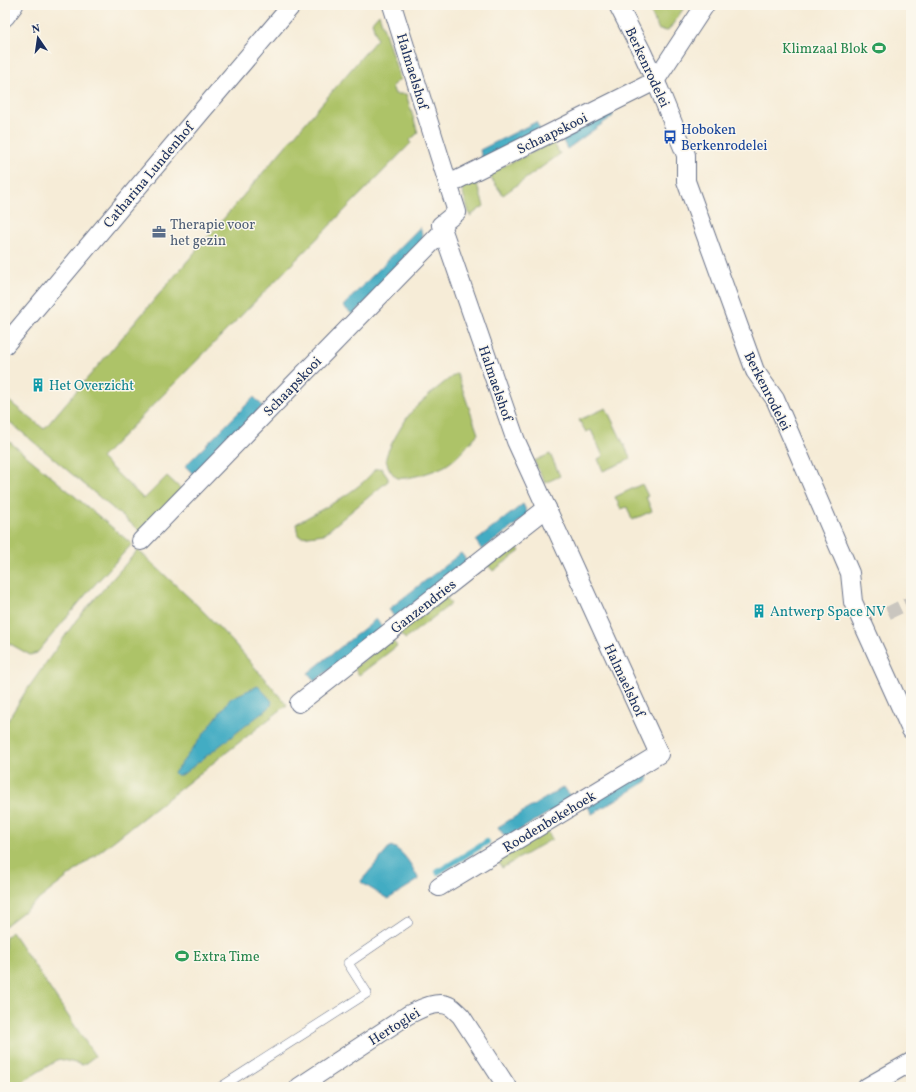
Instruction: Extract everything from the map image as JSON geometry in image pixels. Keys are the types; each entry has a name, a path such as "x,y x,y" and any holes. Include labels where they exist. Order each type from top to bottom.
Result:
{"street":[{"path":"5,17 14,5"},
{"name":"Catharina Lundenhof","path":"5,345 292,5"},
{"name":"Halmaelshof","path":"392,5 457,212 441,225 516,441 659,754"},
{"name":"Berkenrodelei","path":"618,5 655,81 686,155 686,181 755,371 775,399 850,573 853,602 911,730"},
{"path":"655,81 705,5"},
{"name":"Schaapskooi","path":"449,184 655,81"},
{"name":"Schaapskooi","path":"141,541 443,231"},
{"name":"Ganzendries","path":"299,703 547,508"},
{"name":"Roodenbekehoek","path":"439,887 659,754"},
{"name":"Hertoglei","path":"299,1087 408,1015 425,1007 443,1004 451,1007 460,1016 507,1087"},
{"path":"867,1087 911,1062"}],"lane":[{"path":"220,1087 367,993 348,963 408,922"}],"green space":[{"path":"647,5 686,5 668,31 659,30"},
{"path":"379,14 400,79 392,86 395,94 406,94 418,133 410,140 411,143 101,458 144,499 167,476 182,490 141,532 5,418 5,398 44,429 377,39 372,22"},
{"path":"553,142 560,154 503,195 488,174"},
{"path":"476,181 484,206 470,216 461,187"},
{"path":"457,373 478,434 448,464 431,472 416,476 403,478 396,477 390,470 386,458 389,448 397,434 413,410"},
{"path":"606,408 631,459 603,471 598,459 603,456 591,430 586,432 579,420"},
{"path":"5,438 132,544 88,592 37,653 30,655 5,641"},
{"path":"550,454 560,476 545,483 534,461"},
{"path":"381,468 388,478 388,481 324,534 301,537 298,535 296,524 350,493 375,469"},
{"path":"642,484 648,496 646,497 652,511 632,520 627,507 621,509 615,497"},
{"path":"514,544 520,551 493,571 487,564"},
{"path":"138,550 199,607 234,643 287,705 5,926 5,725 24,694 77,619"},
{"path":"446,597 451,604 405,639 400,632"},
{"path":"391,639 397,646 359,675 354,668"},
{"path":"546,828 552,839 502,868 496,858"},
{"path":"12,932 95,1056 83,1065 59,1059 14,1087 5,1087 5,938"}],"water":[{"path":"611,113 613,116 567,149 561,137"},
{"path":"536,122 542,133 483,162 480,150"},
{"path":"420,227 424,242 353,315 343,306"},
{"path":"254,397 263,406 195,476 185,466"},
{"path":"523,504 528,515 482,550 476,541"},
{"path":"461,553 468,562 395,618 389,609"},
{"path":"376,619 383,628 315,681 308,673"},
{"path":"258,686 272,701 271,706 182,775 176,775 174,773 231,698"},
{"path":"645,770 649,780 592,814 587,805"},
{"path":"564,787 572,799 506,838 498,827"},
{"path":"391,846 396,848 404,855 418,878 417,881 388,899 361,881"}],"waterway":[{"path":"438,872 487,842"}],"tunnel":[{"path":"888,613 911,602"}],"place":[{"name":"Klimzaal Blok","path":"879,48"},
{"name":"Hoboken Berkenrodelei","path":"670,137"},
{"name":"Therapie voor het gezin","path":"159,232"},
{"name":"Het Overzicht","path":"38,385"},
{"name":"Antwerp Space NV","path":"759,611"},
{"name":"Extra Time","path":"182,956"}]}
